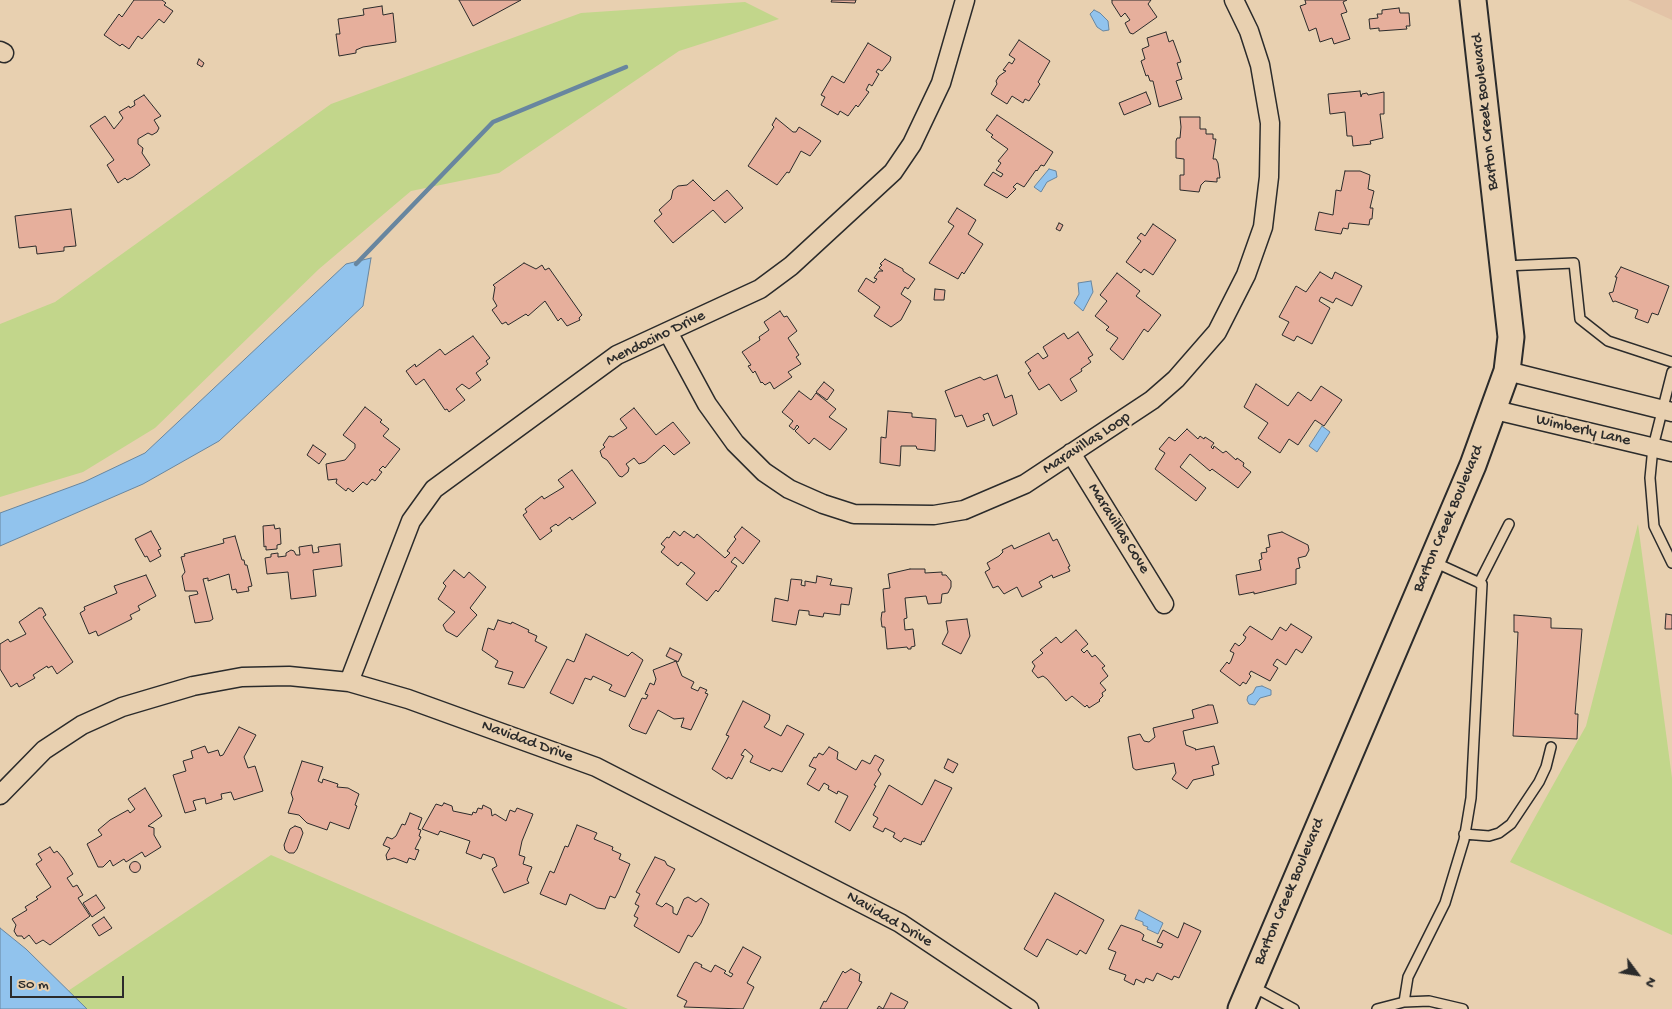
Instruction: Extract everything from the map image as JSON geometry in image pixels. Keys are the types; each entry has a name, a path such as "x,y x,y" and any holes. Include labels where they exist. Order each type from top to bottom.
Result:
{"street":[{"name":"Mendocino Drive","path":"349,682 412,521 434,489 617,355 760,289 791,266 893,172 912,144 941,83 965,0"},
{"name":"Maravillas Loop","path":"668,332 707,404 735,443 764,472 789,489 854,514 917,516 964,510 1026,484 1152,400 1176,380 1217,332 1246,275 1263,228 1269,177 1270,123 1260,65 1249,31 1234,0"},
{"name":"Barton Creek Boulevard","path":"1245,999 1495,410 1507,371 1511,337 1474,0"},
{"path":"1507,371 1667,411"},
{"name":"Wimberly Lane","path":"1495,410 1672,452"},
{"name":"Maravillas Cove","path":"1071,453 1164,604"},
{"name":"Navidad Drive","path":"0,795 44,750 82,725 122,707 193,686 242,677 289,676 349,682 408,699 596,767 900,923 1029,1009"}],"lane":[{"path":"1503,266 1574,263 1580,319 1608,341 1672,362"},
{"path":"1672,372 1667,411 1653,448 1650,478 1654,526 1672,563"},
{"path":"1479,583 1509,524"},
{"path":"1404,1002 1408,977 1445,903 1464,834 1471,798 1482,584 1432,561"},
{"path":"1464,834 1488,836 1499,833 1510,824 1539,782 1546,768 1551,747"},
{"path":"1245,999 1262,992 1294,1009"},
{"path":"1377,1009 1404,1002 1429,1001 1463,1009"}],"shaded area":[{"path":"1628,0 1672,0 1672,20"}],"green space":[{"path":"745,2 779,19 679,51 499,173 411,191 319,269 155,428 83,472 0,497 0,324 55,302 331,104 581,13"},
{"path":"1638,524 1672,778 1672,935 1510,862 1586,726"},
{"path":"271,855 628,1009 41,1009"}],"water":[{"path":"1094,10 1108,21 1109,30 1103,31 1097,27 1090,14"},
{"path":"1049,169 1056,171 1057,177 1047,182 1041,192 1034,187"},
{"path":"371,258 363,306 219,441 143,484 0,546 0,513 84,482 145,453 346,264"},
{"path":"1091,281 1093,292 1083,311 1074,303 1079,294 1078,283"},
{"path":"1322,426 1330,432 1317,452 1309,446"},
{"path":"1262,686 1271,690 1271,695 1260,698 1255,705 1249,704 1248,696 1253,693 1256,687"},
{"path":"1139,910 1163,923 1158,934 1147,929 1148,927 1143,925 1143,922 1135,919"},
{"path":"0,928 26,949 87,1009 0,1009"}],"building":[{"path":"134,0 162,0 166,3 164,5 173,11 164,23 159,19 142,39 138,36 129,49 122,44 120,46 104,35 119,14 122,17"},
{"path":"459,0 521,0 473,26"},
{"path":"832,0 856,0 855,3 831,2"},
{"path":"1112,0 1151,0 1148,4 1157,17 1133,34 1130,33 1125,23 1130,20 1125,13 1121,17"},
{"path":"1305,0 1347,0 1343,2 1347,12 1341,14 1350,39 1334,44 1332,38 1320,42 1316,28 1309,31 1300,6 1306,4"},
{"path":"382,6 383,15 393,13 396,42 363,47 356,50 356,53 339,56 336,34 340,34 338,19 364,15 363,9"},
{"path":"1399,8 1400,13 1409,13 1410,26 1406,26 1407,29 1379,31 1379,28 1370,29 1369,19 1378,18 1377,14 1382,14 1382,10"},
{"path":"1166,32 1169,42 1173,40 1181,62 1177,63 1182,79 1176,81 1182,99 1159,107 1153,81 1150,81 1148,75 1146,76 1141,61 1145,59 1142,49 1149,46 1147,38"},
{"path":"1019,40 1050,61 1038,82 1040,84 1029,101 1025,99 1023,103 1012,96 1007,104 991,94 999,76 1006,71 1003,70 1009,62 1012,64 1015,59 1009,55"},
{"path":"868,43 891,57 890,61 882,71 878,69 876,72 879,74 872,86 869,84 866,90 869,92 858,107 856,105 848,116 840,111 838,115 821,105 825,97 821,95 832,76 844,83"},
{"path":"199,59 204,63 202,67 197,64"},
{"path":"1360,91 1361,97 1362,94 1367,93 1368,95 1384,92 1384,114 1380,114 1383,138 1370,141 1371,144 1353,146 1352,136 1347,136 1345,112 1330,114 1328,94"},
{"path":"1146,92 1151,104 1124,115 1119,103"},
{"path":"144,95 161,116 154,120 159,128 157,132 152,135 148,133 138,139 138,144 143,148 142,153 150,165 133,177 127,180 125,178 118,183 107,165 114,160 90,126 105,116 114,129 123,118 119,112 135,105 134,101"},
{"path":"997,115 1053,152 1044,166 1041,165 1036,170 1024,187 1017,183 1013,187 1016,189 1007,198 984,185 993,172 1001,177 1003,174 996,170 1001,163 998,161 1008,149 991,137 993,135 986,130"},
{"path":"1180,117 1200,117 1200,129 1206,129 1206,134 1213,134 1213,139 1216,139 1213,159 1216,159 1218,163 1220,178 1217,178 1217,182 1205,181 1201,185 1199,192 1180,190 1180,175 1184,175 1184,159 1176,158 1176,141 1177,138 1180,138"},
{"path":"776,118 793,132 796,132 799,127 821,141 810,156 801,151 789,173 787,172 777,185 748,166 774,127 772,125"},
{"path":"1345,171 1360,171 1370,175 1368,189 1374,191 1370,208 1373,208 1372,219 1370,219 1369,225 1349,223 1348,229 1343,228 1341,234 1315,230 1319,212 1333,215 1336,190 1341,191"},
{"path":"693,180 714,201 727,190 743,208 725,223 713,210 673,243 654,221 662,214 659,210 671,199 673,190 678,186 687,185"},
{"path":"957,208 976,220 968,234 983,244 964,274 962,272 958,279 929,263 954,226 948,222"},
{"path":"71,209 76,246 64,247 64,251 37,254 36,246 19,248 15,216"},
{"path":"1059,223 1063,225 1060,231 1056,229"},
{"path":"1153,224 1176,240 1153,275 1144,269 1141,273 1126,262 1141,241 1137,238 1141,233 1145,236"},
{"path":"885,259 903,269 903,271 915,279 908,289 905,287 901,294 911,301 901,320 891,327 874,316 880,307 858,291 866,278 874,283 877,279 874,278 879,271 883,271 879,268"},
{"path":"524,263 536,269 542,265 545,270 549,268 582,315 579,318 580,320 567,326 561,318 558,321 545,301 528,316 526,314 508,325 506,322 502,324 492,310 497,306 493,299 495,287 493,285"},
{"path":"1621,267 1669,286 1658,315 1652,313 1648,323 1635,318 1638,310 1615,301 1613,302 1609,293 1613,292 1617,277 1615,277"},
{"path":"1320,272 1332,279 1335,272 1362,286 1352,306 1336,298 1333,303 1321,297 1319,301 1330,308 1312,344 1297,336 1294,341 1282,335 1289,322 1279,317 1296,286 1306,292"},
{"path":"1117,273 1140,291 1136,296 1161,315 1148,332 1144,329 1123,360 1110,349 1118,338 1106,330 1109,327 1095,316 1107,301 1100,295"},
{"path":"935,289 945,290 944,300 934,300"},
{"path":"780,311 784,317 787,316 797,331 788,338 799,355 796,357 801,364 788,372 792,377 774,389 770,382 765,385 761,383 755,371 753,373 748,366 751,365 742,352 760,340 759,337 769,330 764,322"},
{"path":"1078,332 1093,355 1088,358 1091,362 1070,379 1077,391 1061,401 1049,384 1039,390 1028,373 1031,371 1025,362 1038,353 1043,359 1048,356 1043,347 1064,333 1068,339"},
{"path":"473,336 490,358 486,361 488,364 476,373 481,380 469,389 462,384 456,389 465,400 449,412 447,409 445,410 424,379 416,385 406,371 415,364 416,367 440,349 445,355"},
{"path":"997,375 1005,398 1012,395 1017,414 993,426 988,413 983,415 985,420 967,427 962,415 955,417 945,391 980,377 984,380"},
{"path":"824,382 834,390 827,400 816,392"},
{"path":"1256,384 1288,406 1298,392 1311,401 1321,386 1342,400 1324,426 1315,420 1298,445 1289,439 1280,453 1258,438 1268,423 1244,407"},
{"path":"799,391 811,400 816,393 836,409 829,417 847,429 830,450 814,438 809,444 795,431 799,427 797,425 794,430 789,426 793,421 782,412"},
{"path":"365,407 382,420 380,422 389,429 383,436 400,449 385,468 383,466 379,470 382,472 375,481 372,479 367,485 363,482 353,492 348,488 346,491 336,483 337,479 328,480 326,464 345,460 355,448 355,444 343,435"},
{"path":"634,408 656,435 673,422 690,443 674,455 664,445 645,462 639,464 634,458 626,464 629,468 628,472 622,477 602,457 600,451 605,447 603,445 609,436 613,437 627,428 620,419"},
{"path":"888,411 912,413 912,417 936,419 935,451 917,449 916,446 901,446 900,466 880,463 881,437 886,438"},
{"path":"1187,429 1198,439 1200,436 1204,439 1205,437 1214,443 1211,447 1213,449 1214,446 1223,453 1226,451 1236,460 1237,458 1244,463 1243,466 1251,472 1238,488 1212,469 1210,471 1190,454 1180,467 1206,488 1196,501 1155,469 1165,453 1159,449 1169,437 1175,441"},
{"path":"313,445 326,454 319,464 307,455"},
{"path":"572,470 596,503 572,520 570,517 558,526 556,524 550,528 552,531 540,540 523,515 527,512 525,509 542,496 544,499 564,487 558,480"},
{"path":"274,525 275,529 280,528 281,544 277,545 277,549 266,550 266,546 264,547 263,526"},
{"path":"742,527 760,541 743,564 735,557 731,562 737,566 718,592 716,590 707,601 686,584 695,573 681,562 678,566 661,552 665,547 661,544 667,537 669,538 674,531 680,536 684,531 694,538 697,534 725,558 730,553 727,551 736,539 734,537"},
{"path":"151,531 161,549 158,550 161,556 150,562 135,539"},
{"path":"1282,532 1308,545 1309,550 1306,556 1298,558 1300,568 1296,569 1296,584 1254,594 1254,592 1239,595 1236,575 1261,570 1259,560 1262,559 1261,553 1267,552 1266,548 1270,547 1268,535"},
{"path":"1049,533 1053,541 1057,539 1070,566 1068,567 1070,571 1053,578 1052,575 1039,582 1042,587 1022,597 1017,587 1004,594 998,586 993,588 985,572 990,569 987,563 999,556 1003,552 1002,550 1012,545 1014,549"},
{"path":"235,536 242,560 247,565 252,586 248,587 249,591 237,593 236,589 232,590 229,574 208,581 208,578 203,579 213,619 195,623 189,596 198,594 197,591 185,591 182,576 185,572 181,557 185,556 184,554 224,543 223,539"},
{"path":"340,544 342,566 313,570 316,596 291,599 288,572 267,574 265,558 271,557 271,554 278,553 278,557 286,556 286,553 291,550 296,555 300,555 299,547 312,545 313,553 319,552 318,547"},
{"path":"910,569 925,569 925,573 942,572 942,575 946,575 951,581 951,587 948,593 942,594 941,603 928,604 926,596 905,598 907,618 904,619 905,630 913,629 915,646 911,647 911,649 907,647 887,649 885,627 882,627 881,619 882,612 885,612 883,589 890,588 888,574"},
{"path":"454,570 464,578 469,572 486,587 470,608 477,615 457,637 446,631 443,625 455,612 438,599 446,586 443,583"},
{"path":"146,575 156,596 138,606 140,610 130,615 132,619 98,636 96,631 89,634 80,613 85,610 84,607 117,593 114,586"},
{"path":"817,576 832,579 830,585 852,588 849,605 841,604 840,615 824,613 823,617 809,615 809,611 799,610 796,625 772,621 775,598 788,601 791,579 802,580 801,585 805,586 805,581 816,583"},
{"path":"39,608 42,608 46,615 43,617 73,662 57,674 52,666 48,668 47,666 33,675 35,678 19,687 17,683 11,687 0,669 0,644 8,639 10,642 26,634 19,622"},
{"path":"1666,614 1672,615 1672,629 1665,629"},
{"path":"1514,615 1551,618 1551,628 1582,629 1575,714 1578,714 1577,739 1513,736 1518,632 1514,632"},
{"path":"967,619 970,636 961,654 942,644 948,632 946,621"},
{"path":"498,620 511,624 512,622 529,630 528,632 537,636 535,641 547,647 524,688 508,684 513,672 495,667 498,661 482,650 488,628 494,630"},
{"path":"1291,624 1312,637 1302,653 1296,649 1286,665 1277,659 1273,665 1278,668 1270,681 1251,671 1249,674 1251,676 1246,684 1243,682 1240,686 1220,671 1227,662 1229,664 1231,661 1234,653 1230,651 1235,643 1239,646 1244,641 1246,637 1243,635 1250,626 1272,640 1280,627 1286,631"},
{"path":"1076,630 1088,644 1081,650 1084,653 1087,650 1092,657 1095,655 1105,666 1102,668 1108,676 1100,683 1106,690 1102,693 1103,696 1100,701 1089,708 1072,696 1066,701 1047,679 1043,676 1038,678 1032,671 1035,666 1032,662 1043,653 1040,650 1056,637 1061,643"},
{"path":"586,634 628,656 632,652 643,660 625,697 609,690 612,685 593,676 591,680 585,678 573,704 550,693 567,659 574,662"},
{"path":"670,648 682,654 678,662 666,656"},
{"path":"676,661 682,676 694,682 691,688 698,691 700,687 707,690 705,693 708,694 691,730 681,727 684,718 674,719 658,710 646,734 632,729 629,726 642,698 646,699 648,695 645,694 650,683 654,685 656,679 653,670"},
{"path":"743,701 770,715 764,727 781,736 787,725 804,734 782,772 772,768 770,771 750,762 753,756 745,749 741,755 744,756 732,779 728,777 727,779 712,769 729,736 726,735"},
{"path":"1213,705 1218,723 1183,731 1186,745 1195,750 1214,746 1219,764 1212,766 1214,775 1193,780 1187,789 1172,779 1176,773 1174,763 1136,770 1133,768 1128,737 1140,734 1144,741 1149,742 1155,737 1153,728 1194,718 1192,710"},
{"path":"239,727 256,735 244,757 248,768 255,766 263,791 234,800 231,792 221,794 222,799 206,804 205,798 196,800 193,801 196,810 185,813 173,775 186,771 183,761 193,758 191,751 205,746 208,753 218,750 220,756 223,755"},
{"path":"829,747 838,752 837,759 856,770 862,760 870,764 875,755 884,760 878,770 881,774 874,785 876,786 850,831 835,822 848,796 838,791 837,794 828,789 829,786 824,783 819,791 807,784 816,769 809,766 814,757 816,758 819,753 823,755"},
{"path":"948,759 958,764 953,773 944,768"},
{"path":"302,761 323,767 318,781 322,783 323,779 338,784 337,787 348,788 359,794 349,829 330,822 327,830 307,823 299,815 288,813 293,799 291,793"},
{"path":"935,780 952,788 921,845 904,838 901,842 893,837 895,833 885,828 883,832 873,827 878,818 873,815 889,785 922,805"},
{"path":"145,788 162,816 148,826 154,828 154,835 161,847 145,857 142,852 126,862 124,859 113,866 110,860 103,867 98,867 87,844 102,835 98,830 110,820 128,810 130,813 135,809 128,799"},
{"path":"444,803 452,806 453,811 472,815 473,812 476,813 478,808 482,809 483,805 491,809 492,816 495,814 506,821 510,810 515,812 517,808 533,814 522,841 519,855 525,857 523,864 532,867 527,880 529,883 504,893 492,869 497,866 494,858 483,854 481,859 466,853 470,841 440,831 438,835 422,829 436,804 442,806"},
{"path":"410,813 422,818 418,829 421,830 419,836 421,837 415,849 419,850 415,860 409,858 407,863 394,858 387,860 386,855 390,848 383,845 387,837 392,839 396,836 402,824 405,825"},
{"path":"577,825 597,833 594,839 613,847 612,850 621,854 619,859 630,864 615,898 610,896 605,909 597,908 570,894 566,905 540,894 550,871 554,873 565,846 568,847"},
{"path":"295,826 301,828 303,833 297,849 294,853 289,853 285,850 284,845 290,829"},
{"path":"50,847 54,853 57,851 63,858 73,874 67,878 73,887 77,885 83,895 78,898 90,916 50,945 43,940 36,944 29,935 24,939 22,936 17,936 14,931 16,925 12,919 27,910 25,907 38,899 36,897 51,887 36,864 42,860 38,854"},
{"path":"655,857 665,861 667,865 675,869 656,904 662,907 666,903 673,907 673,913 677,915 684,899 688,897 696,902 701,898 709,904 701,923 692,937 688,935 679,953 634,926 638,918 634,916 639,906 635,904 640,894 636,892"},
{"path":"135,861 141,867 135,873 129,867"},
{"path":"1055,893 1104,920 1086,954 1080,950 1077,955 1047,939 1037,957 1024,949"},
{"path":"96,895 105,908 92,917 83,903"},
{"path":"104,917 112,928 99,936 92,925"},
{"path":"1184,923 1201,931 1179,978 1174,976 1172,980 1157,973 1153,981 1146,978 1144,983 1136,979 1134,985 1124,980 1126,975 1109,969 1116,952 1108,949 1121,925 1140,932 1144,935 1142,940 1161,948 1163,944 1157,942 1163,930 1178,938"},
{"path":"743,947 761,957 747,983 754,987 743,1009 684,1007 687,1001 677,996 694,963 702,965 701,967 711,972 715,965 726,971 724,973 731,977 733,974 729,972"},
{"path":"851,969 860,974 859,981 862,982 847,1009 820,1009 824,1001 826,1002 843,971 845,973"},
{"path":"891,993 908,1002 904,1009 883,1009"}],"waterway":[{"path":"356,264 493,122 626,67"}]}
